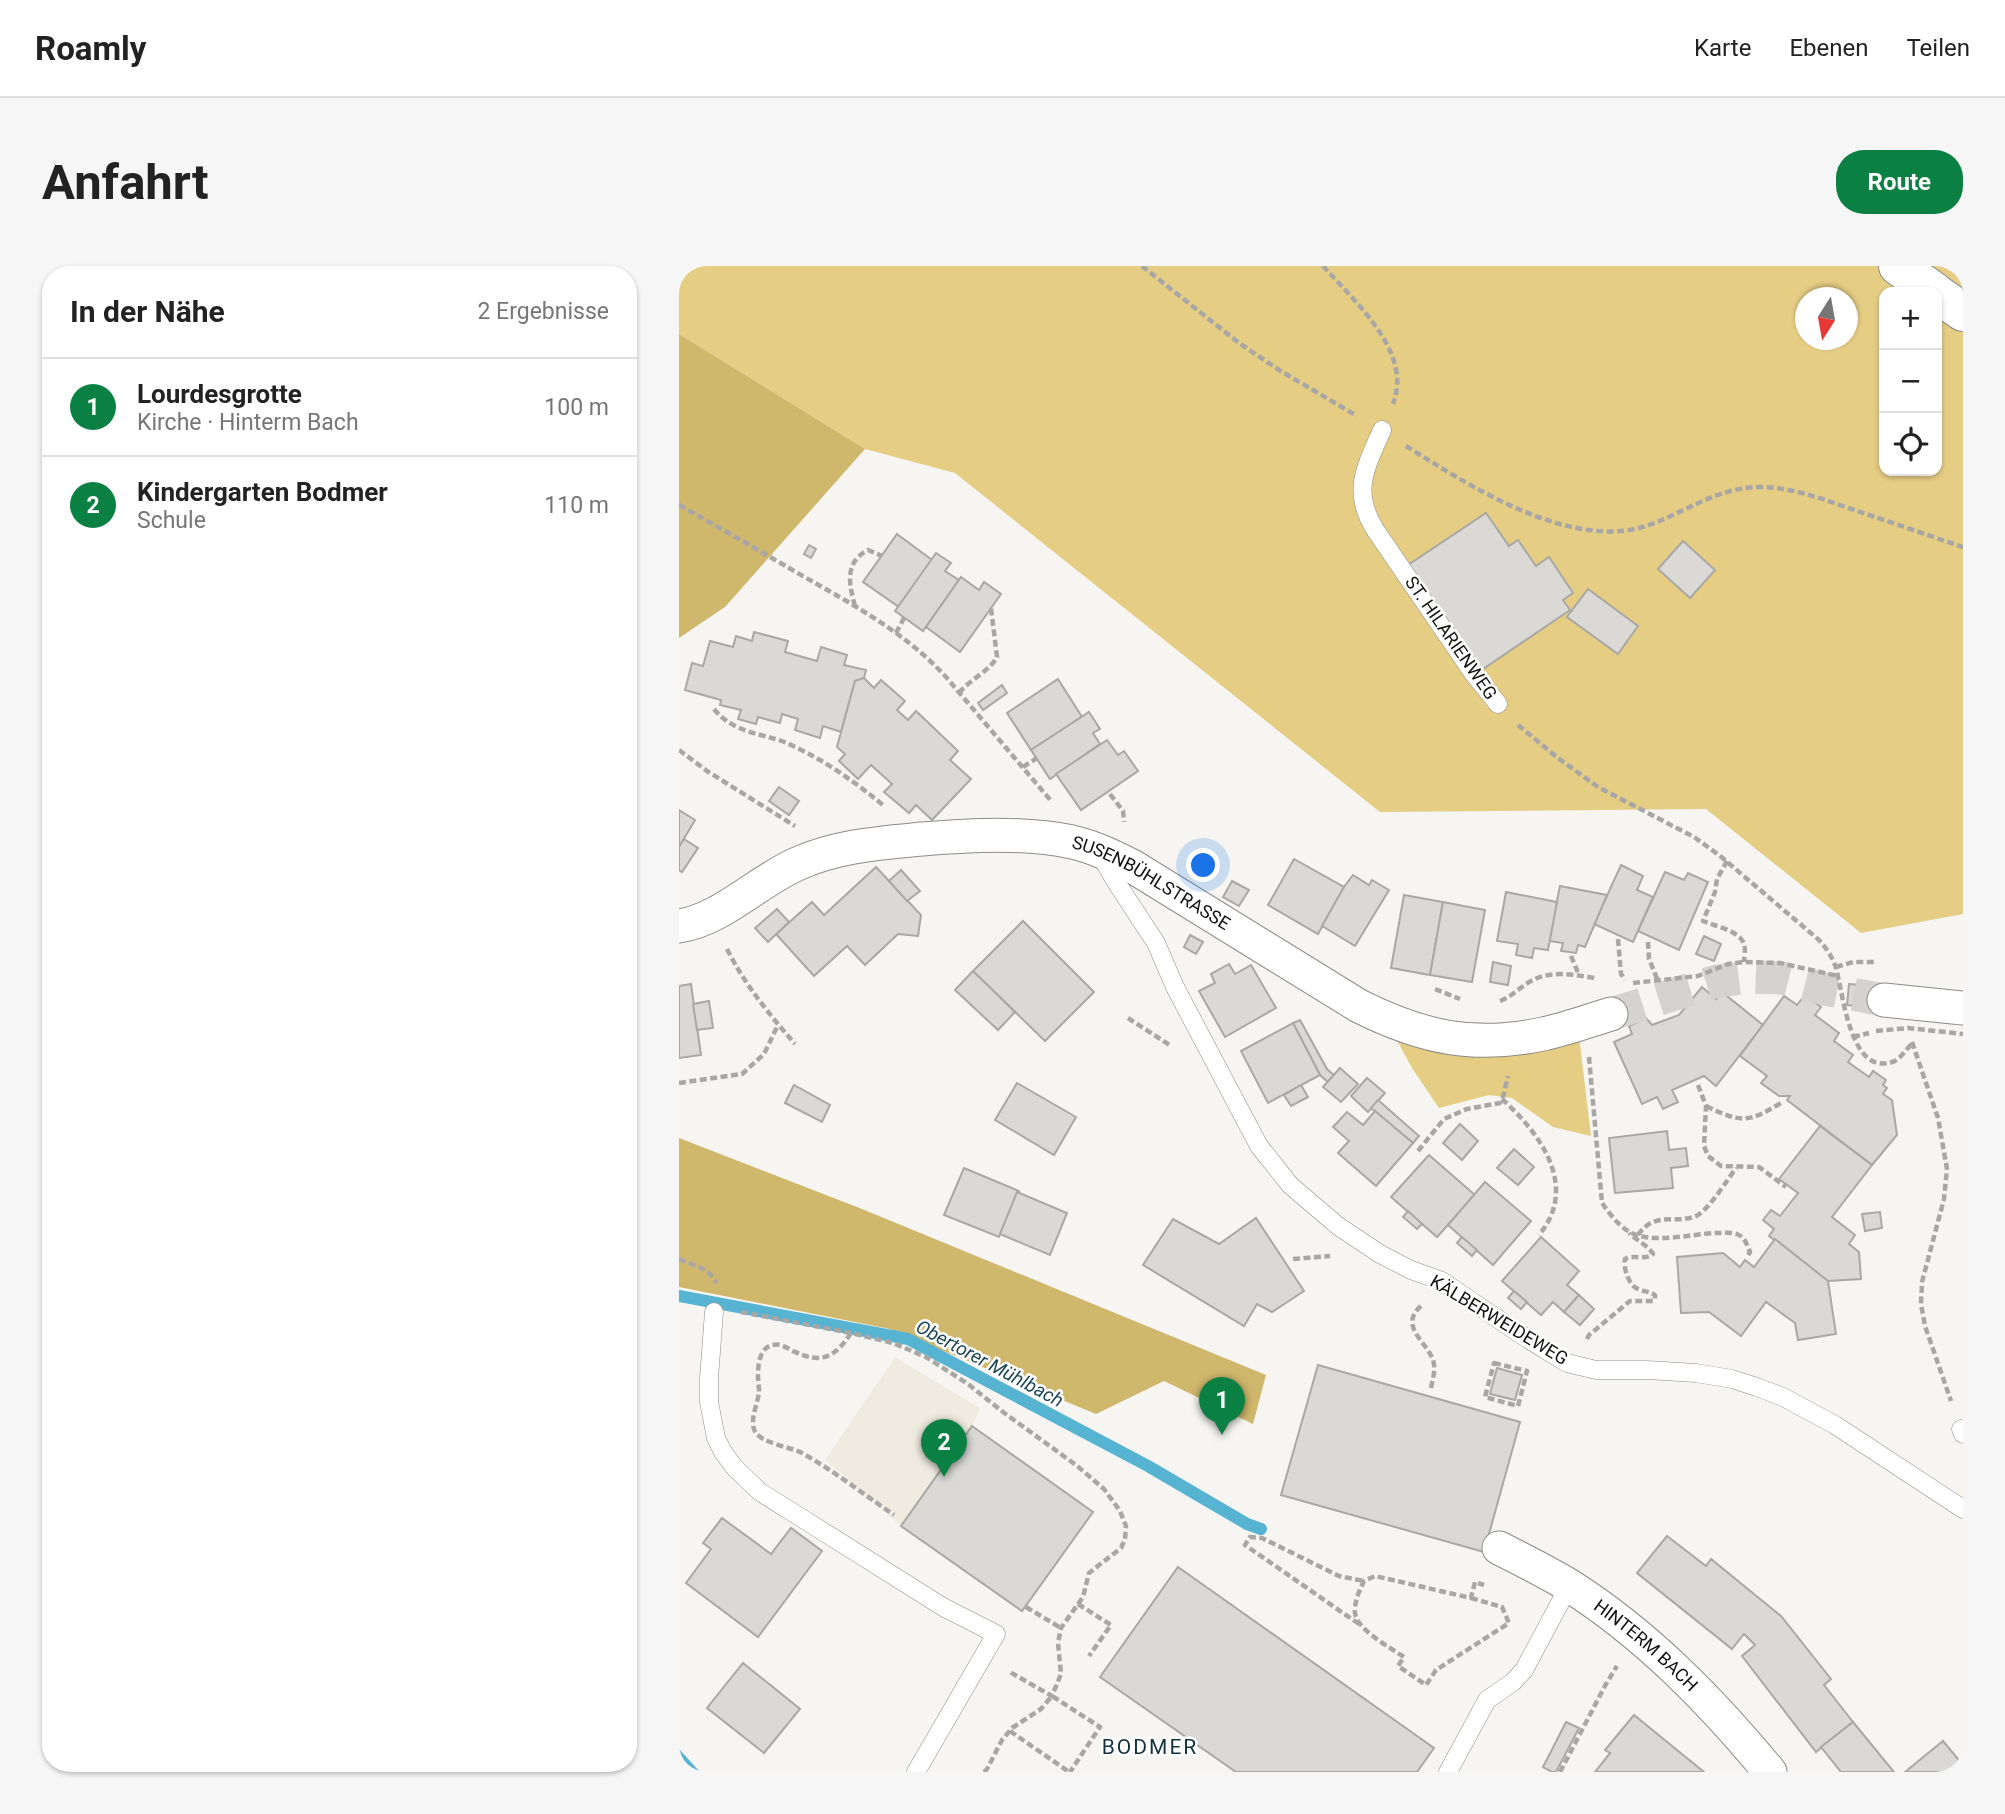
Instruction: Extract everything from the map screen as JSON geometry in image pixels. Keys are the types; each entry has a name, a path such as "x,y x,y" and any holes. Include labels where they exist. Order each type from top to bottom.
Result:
{"main road":[{"path":"1898,266 1928,287"},
{"path":"1942,297 1963,312"}],"street":[{"name":"SUSENBÜHLSTRASSE","path":"679,926 716,913 797,863 829,853 878,843 925,839 987,835 1046,838 1086,846 1132,866 1359,1006 1417,1031 1446,1038 1504,1039 1542,1034 1599,1018"},
{"path":"1886,1011 1963,1009"},
{"name":"HINTERM BACH","path":"1499,1548 1569,1586 1625,1625 1711,1705 1770,1772"}],"lane":[{"name":"ST. HILARIENWEG","path":"1382,430 1362,481 1365,510 1376,531 1473,673 1498,704"},
{"name":"KÄLBERWEIDEWEG","path":"1086,846 1116,882 1156,943 1175,987 1259,1146 1290,1185 1338,1226 1364,1245 1411,1270 1442,1281 1557,1358 1596,1370 1696,1373 1732,1379 1770,1392 1835,1425 1963,1508"},
{"path":"714,1312 709,1378 711,1412 716,1438 734,1467 760,1492 943,1607 996,1634 916,1772"},
{"path":"1448,1772 1482,1706 1519,1676 1529,1663 1569,1586"}],"path":[{"path":"1142,266 1239,343 1279,370 1445,470 1520,511 1565,525 1610,531 1627,530 1658,521 1723,492 1741,488 1778,488 1820,499 1963,547"},
{"path":"1323,266 1377,329 1393,359 1397,389 1394,404 1382,430"},
{"path":"679,505 855,607 928,657 1023,767 1086,846"},
{"path":"855,607 848,580 854,564 862,553 868,550 882,556"},
{"path":"959,693 975,677 994,664 997,657 991,608"},
{"path":"896,633 904,618"},
{"name":"ST. HILARIENWEG","path":"1498,704 1532,737 1598,787 1694,837 1727,861 1819,940 1836,967"},
{"path":"715,709 727,723 786,743 833,768 925,839"},
{"path":"679,750 707,771 799,829 829,853"},
{"path":"1023,767 1037,758"},
{"path":"1110,794 1123,811 1124,822"},
{"path":"1727,861 1717,879 1715,892 1703,921 1726,930 1741,940 1745,946 1744,962"},
{"path":"716,913 725,944 741,976 764,1009 795,1044"},
{"path":"1618,939 1621,974 1627,982"},
{"path":"1648,942 1649,959 1658,981"},
{"path":"1571,956 1580,976"},
{"path":"1618,982 1698,976 1728,964 1744,962 1780,963 1838,976"},
{"path":"1497,1002 1545,976 1563,973 1596,978"},
{"path":"1435,989 1449,996 1468,1000"},
{"path":"1886,1011 1908,1028 1963,1034"},
{"path":"1886,1011 1912,1044 1938,1118 1947,1169 1944,1199 1922,1282 1922,1314 1962,1431"},
{"path":"1573,1365 1588,1335 1618,1309 1630,1301 1655,1299 1655,1295 1632,1285 1623,1264 1629,1256 1647,1258 1653,1254 1651,1250 1638,1242 1610,1215 1602,1203 1599,1018"},
{"path":"679,1083 742,1074 764,1054 778,1025"},
{"path":"1853,1037 1863,1053 1886,1064 1896,1061 1912,1044"},
{"path":"1418,1151 1444,1119 1467,1109 1500,1103 1507,1083"},
{"path":"1698,1085 1706,1106 1704,1146 1708,1156 1721,1166 1759,1167 1786,1187"},
{"path":"1502,1099 1518,1113 1548,1154 1554,1173 1557,1195 1554,1212 1539,1235"},
{"path":"1706,1106 1736,1119 1752,1119 1781,1103"},
{"path":"1638,1235 1649,1223 1695,1217 1703,1212 1736,1168"},
{"path":"1629,1232 1650,1238 1736,1233 1744,1238 1748,1246 1747,1257"},
{"path":"679,1259 712,1274 716,1289"},
{"path":"1430,1303 1418,1308 1413,1325 1415,1335 1433,1360 1431,1388"},
{"path":"740,1312 893,1343 926,1357 947,1369 1076,1465 1104,1489 1120,1511 1126,1526 1121,1548 1089,1573 1083,1597 1061,1628 1058,1643 1061,1674 1052,1696 1041,1709 1010,1731 984,1772"},
{"path":"851,1333 840,1349 829,1356 807,1357 784,1346 769,1346 759,1361 759,1393 753,1422 756,1433 764,1440 799,1452 833,1472 894,1516"},
{"path":"1494,1363 1527,1371 1518,1406 1485,1397 1494,1363"},
{"path":"1250,1537 1262,1538 1339,1576 1364,1581 1375,1576 1471,1598 1502,1607 1509,1623 1436,1670 1426,1685 1398,1665 1404,1657 1245,1545 1250,1537"},
{"path":"1360,1624 1355,1612 1364,1581"},
{"path":"1471,1598 1475,1582 1487,1586"},
{"path":"1078,1604 1111,1625 1089,1656"},
{"path":"1026,1607 1061,1628"},
{"path":"983,1656 1100,1727 1069,1772 1010,1731"},
{"path":"1560,1772 1610,1676"}],"shaded area":[{"path":"679,266 1963,266 1963,914 1861,933 1706,809 1380,812 955,473 865,449 679,334"},
{"path":"679,334 865,449 725,607 679,638"},
{"path":"1393,1033 1579,1036 1591,1136 1553,1127 1512,1098 1489,1095 1439,1108 1412,1068"},
{"path":"679,1138 857,1207 1266,1375 1253,1424 1164,1381 1096,1414 890,1329 679,1287"},
{"path":"895,1357 980,1408 972,1426 1093,1512 1022,1611 901,1526 825,1460"}],"water":[{"path":"679,1749 700,1772 679,1772"}],"building":[{"path":"1486,513 1509,546 1518,540 1536,566 1549,557 1573,593 1563,600 1570,610 1480,671 1408,565"},
{"path":"897,534 932,560 899,607 863,582"},
{"path":"1683,541 1715,570 1690,598 1658,569"},
{"path":"809,545 816,549 811,558 804,554"},
{"path":"936,553 951,563 945,571 959,580 923,631 895,611"},
{"path":"961,577 979,590 984,582 1001,594 960,652 926,627"},
{"path":"1588,589 1638,626 1618,654 1567,617"},
{"path":"754,632 788,641 785,652 817,661 821,647 847,655 844,665 866,670 864,678 855,681 841,732 823,726 820,738 795,730 798,719 782,714 780,723 758,717 756,724 738,719 741,710 720,705 721,700 685,690 692,663 703,666 710,641 733,647 736,636 752,641"},
{"path":"864,678 874,688 881,680 905,701 897,710 908,720 916,711 958,751 950,760 971,779 932,820 916,805 909,813 884,792 892,784 871,765 858,779 839,761 845,754 837,747 855,681"},
{"path":"1058,679 1082,717 1031,750 1007,713"},
{"path":"1002,685 1007,693 983,710 978,703"},
{"path":"1089,712 1100,729 1093,733 1100,744 1050,779 1031,750"},
{"path":"1107,740 1118,755 1124,751 1138,771 1081,810 1056,774"},
{"path":"779,787 799,801 789,815 769,801"},
{"path":"679,810 695,820 679,847"},
{"path":"684,839 698,848 682,872 679,870 679,847"},
{"path":"1294,859 1344,887 1318,934 1268,905"},
{"path":"1621,865 1643,876 1637,890 1653,897 1633,942 1594,924"},
{"path":"876,867 921,915 918,936 898,934 865,965 847,946 814,976 776,934 812,902 824,915"},
{"path":"901,870 920,891 907,901 889,881"},
{"path":"1665,872 1684,880 1688,873 1708,882 1679,950 1638,931"},
{"path":"1353,875 1369,885 1372,880 1389,890 1355,946 1322,926"},
{"path":"1232,881 1249,890 1239,906 1223,897"},
{"path":"1560,886 1607,895 1585,947 1578,945 1576,953 1561,951 1563,943 1549,941"},
{"path":"1506,892 1557,902 1548,950 1534,948 1532,958 1516,955 1518,944 1497,941"},
{"path":"1404,895 1443,902 1430,975 1391,968"},
{"path":"1443,902 1485,910 1472,982 1430,975"},
{"path":"777,909 789,922 768,942 755,928"},
{"path":"1023,921 1094,992 1045,1041 973,971"},
{"path":"1190,935 1203,942 1196,954 1184,947"},
{"path":"1704,936 1721,944 1714,961 1696,954"},
{"path":"1493,962 1511,966 1508,985 1490,982"},
{"path":"1229,964 1235,974 1251,965 1276,1008 1225,1037 1199,991 1215,983 1211,974"},
{"path":"973,971 1015,1012 998,1030 955,990"},
{"path":"691,984 701,1055 679,1058 679,986"},
{"path":"1849,984 1872,986 1870,1007 1847,1005"},
{"path":"1702,987 1716,999 1722,992 1763,1025 1716,1086 1704,1076 1672,1090 1678,1102 1663,1109 1657,1097 1642,1104 1614,1042 1632,1034 1629,1026 1646,1018 1652,1025 1679,1015"},
{"path":"1805,995 1821,1007 1815,1015 1839,1033 1834,1041 1853,1055 1848,1062 1869,1077 1873,1071 1886,1080 1883,1085 1887,1088 1883,1094 1892,1100 1897,1135 1872,1165 1787,1100 1790,1096 1779,1096 1761,1083 1767,1076 1740,1056 1784,996 1797,1005"},
{"path":"709,1001 713,1028 697,1030 693,1004"},
{"path":"1300,1020 1327,1069 1334,1075 1328,1082 1320,1075 1293,1023"},
{"path":"1293,1023 1320,1075 1268,1103 1241,1051"},
{"path":"1340,1068 1358,1084 1341,1102 1323,1087"},
{"path":"1367,1078 1385,1093 1368,1112 1351,1096"},
{"path":"1017,1083 1076,1117 1054,1155 995,1120"},
{"path":"794,1085 830,1105 822,1122 785,1103"},
{"path":"1301,1085 1308,1097 1291,1106 1284,1095"},
{"path":"1378,1100 1419,1136 1413,1143 1371,1108"},
{"path":"1375,1111 1413,1143 1376,1186 1338,1153 1349,1141 1333,1127 1347,1112 1363,1125"},
{"path":"1460,1124 1478,1141 1462,1160 1443,1143"},
{"path":"1820,1126 1872,1165 1832,1217 1855,1235 1849,1244 1859,1252 1861,1279 1828,1281 1769,1236 1774,1229 1763,1220 1771,1210 1780,1216 1798,1193 1779,1179"},
{"path":"1667,1131 1669,1150 1686,1148 1688,1166 1671,1168 1673,1188 1615,1193 1609,1138"},
{"path":"1514,1149 1534,1167 1518,1185 1497,1168"},
{"path":"1429,1155 1475,1195 1437,1237 1391,1197"},
{"path":"964,1168 1019,1191 999,1237 944,1215"},
{"path":"1485,1182 1531,1221 1493,1265 1448,1225"},
{"path":"1017,1192 1067,1213 1050,1255 1000,1234"},
{"path":"1408,1211 1422,1224 1417,1229 1403,1217"},
{"path":"1880,1212 1882,1228 1865,1231 1862,1214"},
{"path":"1256,1218 1304,1291 1272,1312 1257,1304 1244,1326 1143,1265 1173,1219 1219,1244"},
{"path":"1462,1237 1477,1250 1472,1256 1457,1243"},
{"path":"1541,1237 1579,1271 1567,1285 1579,1295 1564,1312 1553,1302 1541,1315 1502,1281"},
{"path":"1775,1239 1828,1281 1836,1334 1798,1340 1795,1323 1766,1302 1741,1336 1709,1312 1681,1313 1677,1257 1723,1253 1740,1267 1745,1260 1754,1267"},
{"path":"1514,1291 1527,1302 1521,1309 1508,1298"},
{"path":"1579,1295 1594,1309 1580,1325 1564,1312"},
{"path":"1318,1365 1520,1422 1484,1552 1281,1495"},
{"path":"1497,1368 1522,1375 1515,1400 1490,1394"},
{"path":"972,1426 1093,1512 1022,1611 901,1526"},
{"path":"722,1518 771,1554 791,1528 822,1551 758,1637 686,1583 711,1549 703,1543"},
{"path":"1667,1536 1706,1566 1711,1559 1781,1616 1831,1679 1824,1685 1853,1722 1816,1752 1742,1656 1755,1645 1744,1634 1732,1649 1637,1573"},
{"path":"1178,1567 1434,1748 1417,1772 1236,1772 1100,1677"},
{"path":"743,1663 800,1709 764,1753 707,1708"},
{"path":"1634,1715 1704,1772 1595,1772 1610,1753 1605,1750"},
{"path":"1566,1722 1579,1728 1556,1772 1552,1772 1543,1767"},
{"path":"1853,1722 1894,1772 1841,1772 1821,1747"},
{"path":"1943,1741 1963,1765 1963,1772 1905,1772"}],"waterway":[{"name":"Obertorer Mühlbach","path":"679,1296 908,1339 1148,1466 1247,1524 1261,1529"}],"tunnel":[{"path":"1611,1014 1717,981 1749,977 1782,978 1884,1000"}],"place":[{"name":"Lourdesgrotte","path":"1222,1435"},
{"name":"Kindergarten Bodmer","path":"944,1477"}],"district":[{"name":"BODMER","path":"1150,1747"}]}
